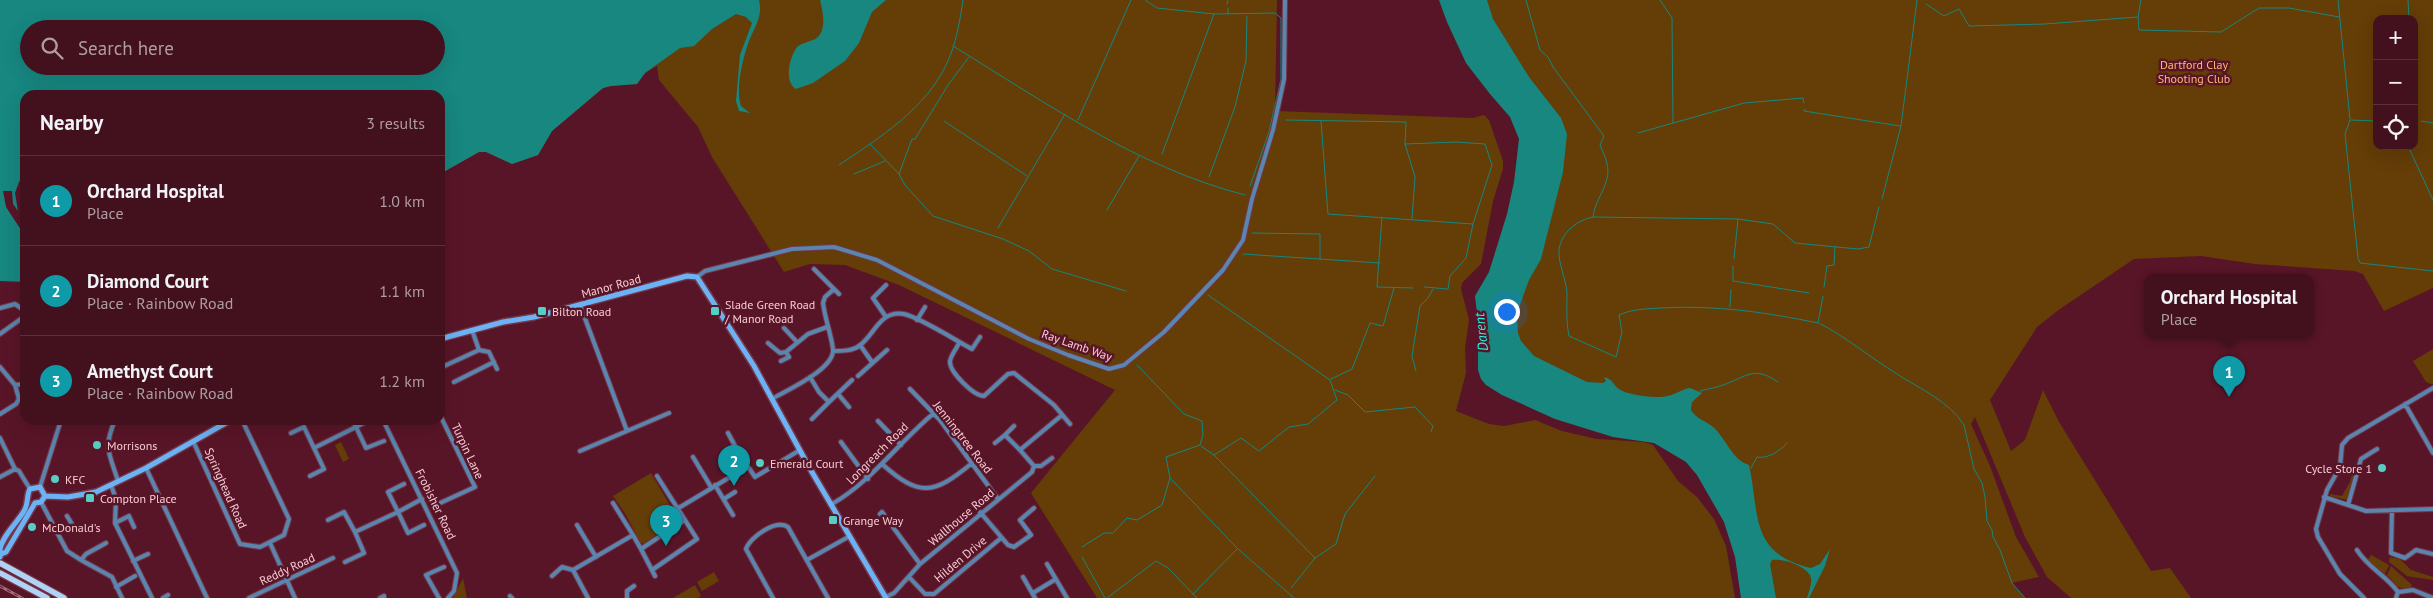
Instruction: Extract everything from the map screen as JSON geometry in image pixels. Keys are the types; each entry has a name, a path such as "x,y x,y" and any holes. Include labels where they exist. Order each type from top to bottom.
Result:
{"main road":[{"path":"0,563 64,598"},
{"path":"0,573 47,598"}],"street":[{"name":"Ray Lamb Way","path":"766,255 792,249 834,247 876,260 1029,339 1068,356 1113,369 1124,365 1164,332 1223,270 1242,240 1252,198 1273,130 1284,79 1285,0"},
{"name":"Manor Road","path":"445,338 580,305 687,276 697,277 705,271 766,255"},
{"path":"814,269 839,294"},
{"path":"697,277 744,348 800,450 886,598"},
{"path":"886,285 872,298 886,317"},
{"path":"772,399 810,377 829,362 833,351 827,328 824,297 834,289"},
{"path":"0,308 15,304 20,308"},
{"path":"580,305 627,431"},
{"path":"917,320 925,307"},
{"path":"833,351 852,349 860,345 879,322 886,317 905,314 972,349 980,337"},
{"path":"0,334 20,320"},
{"path":"784,328 797,342"},
{"path":"768,343 780,353 786,352 808,334 827,328"},
{"path":"472,330 479,350"},
{"path":"959,343 950,360 951,367 973,393 984,396 1008,374 1014,373 1030,384 1070,424"},
{"path":"860,345 872,362"},
{"path":"445,366 479,350 489,352 496,369"},
{"path":"858,376 887,350"},
{"path":"781,361 789,357 786,352"},
{"path":"454,382 494,362"},
{"path":"0,366 15,384 19,399 16,404 0,414"},
{"path":"810,377 819,392 829,402"},
{"path":"812,419 852,380"},
{"path":"15,384 20,384"},
{"path":"2364,598 2358,589 2340,574 2318,537 2316,525 2324,497 2339,470 2344,441 2433,388"},
{"name":"Jenningtree Road","path":"910,390 934,413 998,498"},
{"path":"838,394 849,406"},
{"path":"2405,404 2433,453"},
{"path":"580,452 669,413"},
{"name":"Longreach Road","path":"832,504 868,479 934,413"},
{"path":"1020,450 1062,415"},
{"path":"878,421 901,445"},
{"path":"45,496 40,487 59,425"},
{"path":"113,425 107,440 107,447 118,481"},
{"path":"0,438 15,469 19,471 30,489 29,499 24,511 7,535 0,549 1,555 6,552 38,503 45,496 68,497 85,495 111,485 146,468 222,425"},
{"path":"244,425 288,519 284,535 270,543 295,598"},
{"path":"354,425 366,448 384,440"},
{"path":"314,448 361,425"},
{"name":"Frobisher Road","path":"385,425 457,573 454,591 448,598"},
{"name":"Turpin Lane","path":"438,504 475,487 445,425"},
{"path":"995,443 1014,426"},
{"path":"291,433 304,427 324,469 310,476"},
{"path":"728,433 754,477 800,450"},
{"path":"1005,435 1034,466"},
{"name":"Springhead Road","path":"194,441 240,544 258,548 270,543"},
{"path":"841,442 868,479"},
{"path":"2348,505 2361,459 2377,449"},
{"path":"693,457 724,499 733,515"},
{"name":"Wallhouse Road","path":"886,598 894,593 920,564 980,512 1032,472 1034,466 1040,466 1052,458"},
{"path":"882,464 906,483 926,488 949,482 972,464"},
{"path":"146,468 207,598"},
{"path":"676,509 747,468"},
{"path":"0,477 15,469"},
{"path":"652,570 696,541 657,476"},
{"path":"404,484 388,492 408,533 424,525"},
{"path":"111,485 116,498 115,523 152,598"},
{"path":"30,489 40,487"},
{"path":"724,499 735,492"},
{"path":"2324,497 2366,511 2433,508"},
{"path":"29,499 38,503 67,551 112,577 122,598"},
{"path":"355,532 422,499"},
{"path":"613,503 655,576"},
{"path":"980,512 1001,538 1008,545 1014,547 1031,535 1020,520 1034,508"},
{"path":"2392,510 2391,553 2405,558 2416,550 2433,554"},
{"path":"328,520 344,512 364,553 345,562"},
{"path":"882,512 920,564"},
{"path":"57,533 72,524 67,516"},
{"path":"115,523 129,516 134,527"},
{"path":"641,549 683,521"},
{"path":"577,525 596,557"},
{"path":"773,598 747,553 747,546 773,525 788,527 828,598"},
{"path":"562,567 573,570 633,535"},
{"path":"807,560 850,536"},
{"name":"Hilden Drive","path":"909,577 925,594 934,594 1001,538"},
{"path":"81,560 86,554 106,542"},
{"path":"2357,550 2363,560 2385,577 2398,592"},
{"path":"134,561 148,554"},
{"name":"Reddy Road","path":"249,598 333,558"},
{"path":"560,561 562,567"},
{"path":"1047,564 1067,598"},
{"path":"439,598 426,575 444,567"},
{"path":"552,576 562,567"},
{"path":"573,570 588,598"},
{"path":"116,587 135,576"},
{"path":"1024,578 1035,598"},
{"path":"1032,593 1056,579"},
{"path":"627,598 627,591 634,586"},
{"path":"2398,592 2413,590 2433,598"},
{"path":"2396,598 2398,592"},
{"path":"163,598 168,596"},
{"path":"380,598 384,596 384,598"}],"green space":[{"path":"635,0 1277,0 1275,111 1473,118 1484,115 1489,120 1503,161 1503,169 1493,201 1481,264 1462,283 1461,289 1469,320 1465,348 1466,373 1456,411 1489,424 1504,426 1535,420 1562,431 1597,439 1644,442 1653,445 1678,481 1697,497 1714,519 1726,546 1735,598 1097,598 1031,493 1115,390 899,285 845,265 810,264 784,272 712,157 698,127 659,80 657,66 645,73 637,84 603,88 552,131 538,155 512,164 486,152 479,152 445,171"},
{"name":"Dartford Clay Shooting Club","path":"1462,0 2433,0 2433,288 2384,311 2363,274 2354,271 2255,264 2201,256 2134,259 2060,309 2037,327 1990,400 2011,451 2025,440 2043,390 2059,422 2151,571 2170,568 2191,598 2071,598 2047,577 2025,537 1975,417 1971,424 1990,466 2016,537 2039,577 2012,583 2025,598 1762,598 1733,485 1510,357 1539,121"},
{"path":"2433,349 2433,384 2431,384 2426,382 2413,361"},
{"path":"341,442 349,459 343,462 335,445"},
{"path":"2353,469 2356,470 2347,500 2330,496 2330,494 2342,496 2350,482"},
{"path":"651,473 675,514 680,519 671,527 668,527 643,544 613,496"},
{"path":"2371,555 2389,565 2385,574 2367,561"},
{"path":"2390,557 2400,559 2411,570 2433,577 2433,580 2407,576 2389,562"},
{"path":"2391,566 2412,585 2411,588 2397,586 2387,575"},
{"path":"714,572 719,581 702,591 697,582"},
{"path":"463,578 467,598 453,598"},
{"path":"695,585 701,596 698,598 673,598"}],"water":[{"path":"0,0 759,0 760,11 758,21 749,41 739,82 741,106 750,113 739,111 736,101 740,55 752,23 746,17 736,14 712,29 694,46 680,48 645,73 637,84 603,88 552,131 538,155 512,164 486,152 479,152 445,171 445,90 20,90 20,282 0,281"},
{"path":"820,0 886,0 872,12 859,43 845,61 813,83 796,89 790,80 790,61 798,46 813,40 821,33 823,22"},
{"name":"Darent","path":"1439,0 1487,0 1493,19 1529,77 1561,118 1567,134 1563,172 1541,259 1529,280 1517,313 1518,333 1521,341 1534,356 1587,382 1603,383 1606,381 1604,377 1623,391 1650,397 1663,397 1690,388 1702,393 1692,402 1691,410 1718,432 1734,454 1749,465 1757,516 1767,542 1777,553 1791,561 1811,568 1820,564 1830,549 1825,566 1809,598 1807,598 1811,578 1809,574 1794,564 1772,560 1770,564 1776,598 1741,598 1735,557 1724,522 1697,475 1686,462 1654,443 1613,437 1555,419 1502,395 1486,385 1481,379 1478,370 1478,322 1475,296 1489,272 1507,214 1514,182 1519,139 1510,117 1466,63"}],"pier":[{"path":"20,180 20,228 6,207 3,191 12,191 13,204 18,211 15,193"}],"waterway":[{"path":"839,165 885,133 927,95 950,56 963,0"},
{"path":"1078,120 1131,0"},
{"path":"1145,0 1157,8 1214,14 1275,13 1281,18 1281,79 1269,132 1250,186"},
{"path":"1227,4 1228,0"},
{"path":"1526,0 1540,50 1548,57 1553,67 1604,136 1600,145 1608,171 1593,217"},
{"path":"1660,0 1672,18 1673,123"},
{"path":"1882,199 1901,126 1917,0"},
{"path":"2141,0 2138,17 2139,30 2221,32 2259,8 2289,8 2339,17"},
{"path":"2338,0 2350,119"},
{"path":"2408,0 2409,15"},
{"path":"1926,4 1944,16 1959,9 1969,26 2045,24 2137,17"},
{"path":"1228,8 1228,14"},
{"path":"1162,154 1214,14"},
{"path":"1209,177 1235,107 1246,61 1247,16"},
{"path":"953,46 1058,111 1131,151 1206,183 1245,195"},
{"path":"899,174 912,139 915,139 948,85 969,57"},
{"path":"1638,133 1744,103 1803,98 1804,103"},
{"path":"1805,109 1804,111 1900,126"},
{"path":"998,228 1065,114"},
{"path":"1286,120 1406,122 1405,144 1415,177 1412,219"},
{"path":"2373,121 2350,120 2345,134 2358,258 2360,263 2433,271"},
{"path":"944,121 1027,176"},
{"path":"1321,121 1328,214 1473,224"},
{"path":"2421,121 2433,123"},
{"path":"1405,144 1456,142 1485,144 1492,165 1473,224 1466,258 1450,276 1448,289 1424,287"},
{"path":"870,144 899,174 905,185 933,216 1003,239 1029,251 1052,269 1126,291"},
{"path":"2410,150 2433,200"},
{"path":"1107,210 1139,156"},
{"path":"854,174 885,161"},
{"path":"1823,296 1818,323 1759,313 1720,309 1681,307 1629,312 1619,315 1622,332 1616,357 1569,336 1567,293 1560,260 1560,244 1571,228 1593,217 1738,219 1773,224 1795,243 1858,249 1869,247 1879,207"},
{"path":"1382,217 1377,287 1413,288"},
{"path":"1734,259 1738,219"},
{"path":"1252,233 1320,234 1320,259"},
{"path":"1824,287 1827,266 1834,265 1835,247"},
{"path":"1243,254 1380,263"},
{"path":"1733,266 1733,281 1809,293"},
{"path":"1331,379 1352,369 1370,323 1383,326 1394,288"},
{"path":"1416,371 1412,356 1420,306 1433,289"},
{"path":"1730,307 1731,290"},
{"path":"1208,295 1330,380 1337,400 1308,424 1289,427 1259,451 1241,438 1214,455"},
{"path":"1819,323 1934,396 1950,409 1964,425 1974,469 1982,483 1987,521 2012,583 2025,598"},
{"path":"1082,547 1104,533 1113,533 1127,518 1137,520 1162,505 1170,478 1166,457 1200,445 1203,435 1202,421 1184,414 1137,365"},
{"path":"1700,391 1756,373 1763,374 1778,382"},
{"path":"1335,390 1348,395 1365,412 1415,407 1433,426 1431,432"},
{"path":"1751,468 1757,457 1774,454 1787,443"},
{"path":"1201,446 1214,455 1315,558"},
{"path":"1291,588 1315,558 1336,544 1345,514 1375,476"},
{"path":"1170,478 1237,548 1294,598"},
{"path":"1193,594 1237,549"},
{"path":"1082,557 1105,598"},
{"path":"1107,598 1156,561 1168,568 1197,598"}],"railway":[{"path":"0,586 22,598"}],"place":[{"name":"Bilton Road","path":"542,311"},
{"name":"Slade Green Road / Manor Road","path":"715,311"},
{"name":"Orchard Hospital","path":"2229,397"},
{"name":"Morrisons","path":"97,445"},
{"name":"Emerald Court","path":"760,463"},
{"name":"Cycle Store 1","path":"2382,468"},
{"name":"KFC","path":"55,479"},
{"name":"Diamond Court","path":"734,486"},
{"name":"Compton Place","path":"90,498"},
{"name":"Grange Way","path":"833,520"},
{"name":"McDonald's","path":"32,527"},
{"name":"Amethyst Court","path":"666,546"}]}
